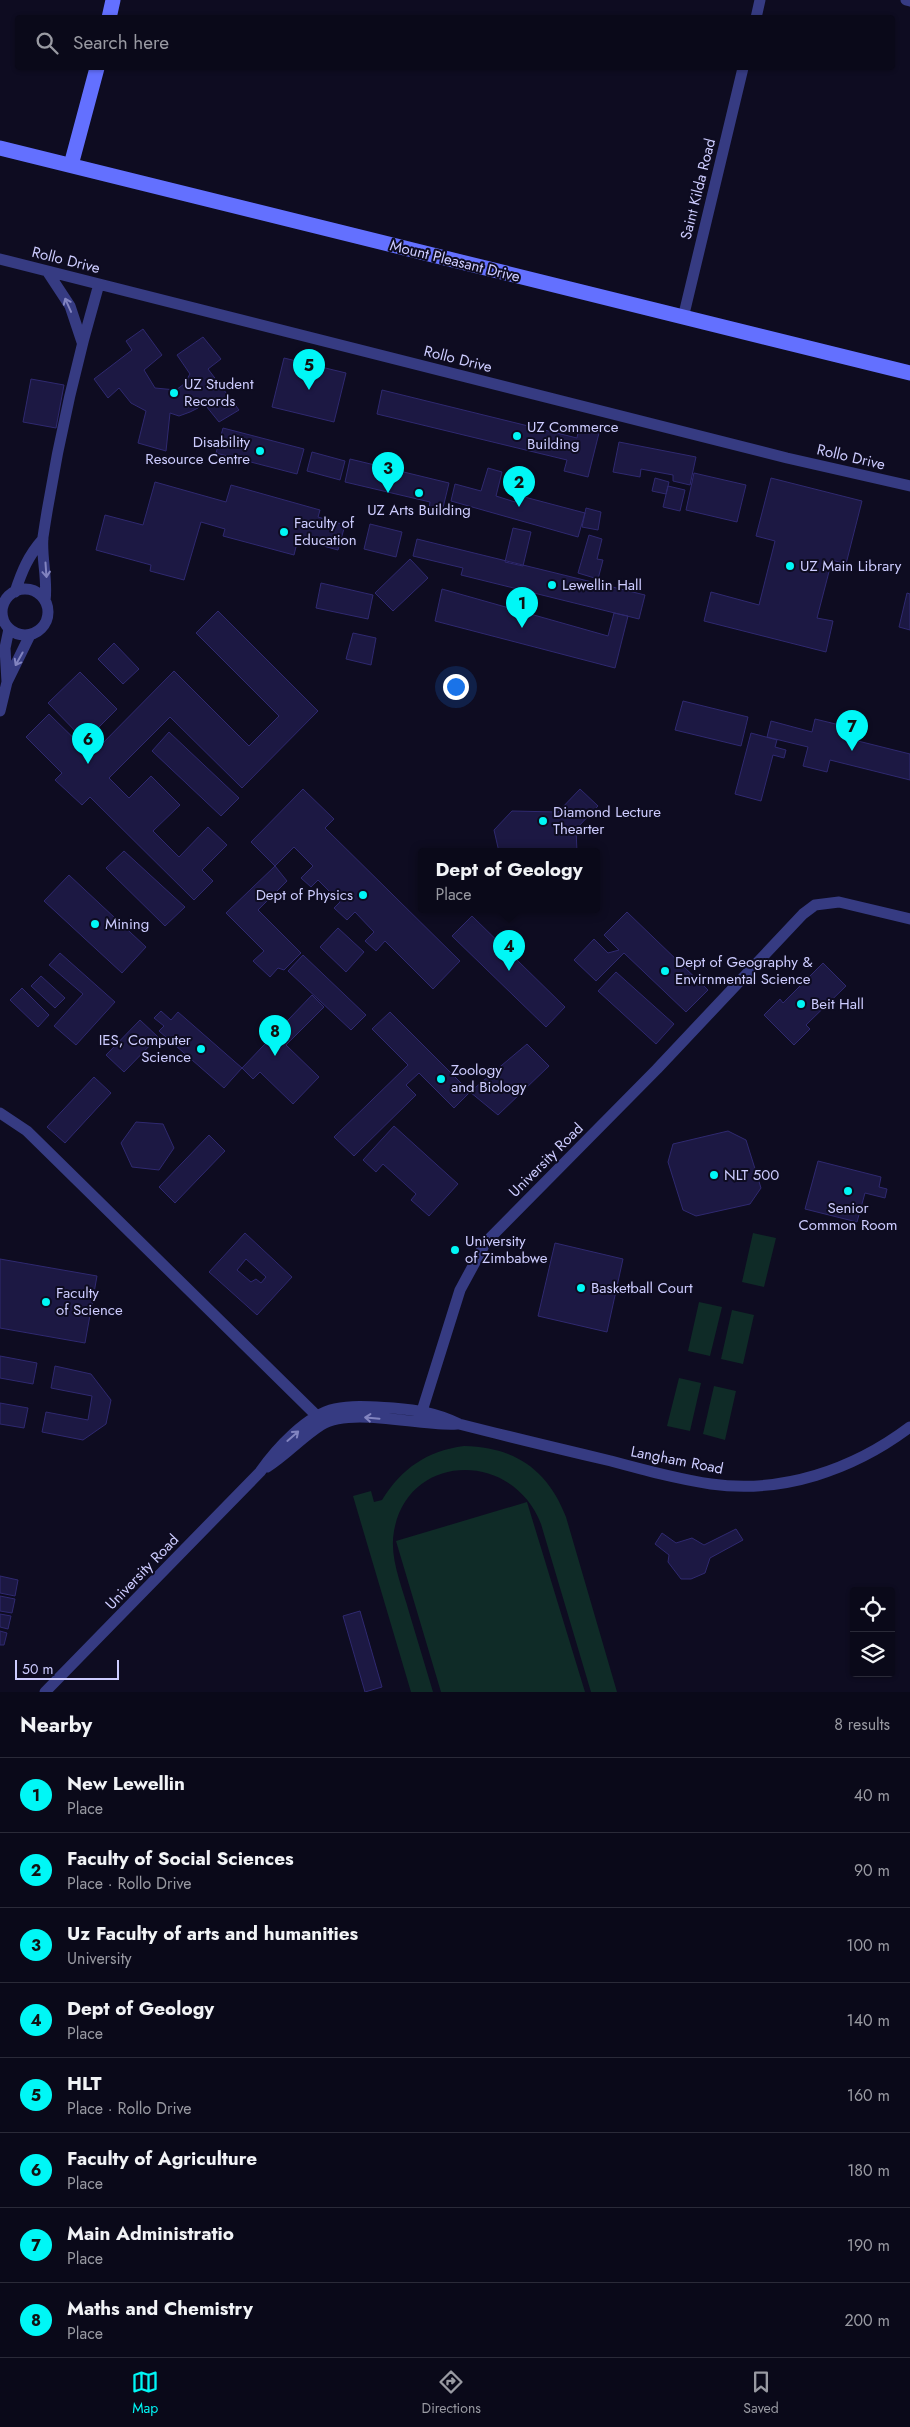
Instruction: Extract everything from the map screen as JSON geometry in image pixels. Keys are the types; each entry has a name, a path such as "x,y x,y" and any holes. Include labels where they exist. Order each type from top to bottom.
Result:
{"street":[{"path":"110,15 113,0"},
{"path":"757,15 760,0"},
{"path":"906,0 910,1"},
{"path":"71,165 96,70"},
{"name":"Saint Kilda Road","path":"682,318 743,70"},
{"name":"Mount Pleasant Drive","path":"0,148 910,373"},
{"name":"Rollo Drive","path":"0,259 787,458 910,484"},
{"path":"47,271 62,291 70,306 82,342"},
{"path":"43,539 31,552 23,566 15,592 3,606 3,620 9,629 21,635 30,635 41,629 48,613 45,601 46,571 43,539 82,342 99,284"},
{"path":"15,592 32,590 45,601"},
{"path":"7,682 4,648 9,629"},
{"path":"0,711 7,682 30,635"},
{"name":"University Road","path":"45,1692 260,1472 275,1451 334,1409 360,1406 421,1416 460,1290 486,1242 657,1069 803,914 815,905 839,902 910,919"},
{"path":"0,1113 27,1131 320,1420"},
{"name":"Langham Road","path":"421,1416 442,1425 459,1424 683,1479 711,1484 751,1486 789,1483 826,1472 891,1442 910,1426"}],"green space":[{"path":"753,1233 776,1238 764,1287 742,1282"},
{"path":"699,1302 722,1307 710,1356 688,1351"},
{"path":"732,1310 754,1315 743,1364 721,1359"},
{"path":"679,1378 701,1383 690,1431 667,1426"},
{"path":"714,1386 736,1391 725,1440 703,1434"},
{"path":"464,1446 482,1447 499,1451 527,1464 550,1486 559,1500 566,1517 617,1692 591,1692 541,1524 527,1500 508,1483 486,1473 462,1470 439,1475 419,1486 403,1505 394,1531 393,1551 397,1572 433,1692 411,1692 353,1496 371,1491 374,1502 382,1500 398,1479 417,1463 438,1452"},
{"path":"527,1502 585,1692 441,1692 396,1541"}],"building":[{"name":"UZ Student Records","path":"143,329 162,355 144,370 155,388 176,390 184,384 190,374 177,355 203,337 221,359 208,369 239,410 219,422 202,401 198,408 190,412 179,416 170,413 166,451 138,443 146,411 131,403 119,388 108,398 94,379 132,350 126,341"},
{"path":"284,358 346,373 334,422 272,407"},
{"path":"31,379 64,385 56,428 23,422"},
{"name":"UZ Commerce Building","path":"382,390 577,438 579,428 599,433 588,477 564,471 567,460 377,414"},
{"name":"Disability Resource Centre","path":"223,428 304,449 297,474 216,453"},
{"path":"619,442 696,457 690,485 673,481 673,475 641,469 640,477 613,472"},
{"path":"312,452 345,461 340,480 307,471"},
{"name":"UZ Arts Building","path":"350,459 449,483 442,512 429,509 430,502 345,482"},
{"path":"488,468 502,472 496,496 515,502 517,495 585,513 578,537 451,501 455,484 481,491"},
{"path":"694,473 746,485 737,522 686,510"},
{"path":"655,478 669,482 666,494 652,491"},
{"path":"771,478 862,501 846,564 832,560 817,618 833,621 826,652 704,621 711,592 759,605 775,541 756,536"},
{"name":"Faculty of Education","path":"155,482 226,502 231,485 320,510 318,517 345,525 338,550 298,539 294,555 223,536 225,529 201,522 184,580 150,571 151,565 96,550 105,515 143,525"},
{"path":"668,486 685,490 680,511 663,507"},
{"path":"586,508 601,512 598,530 582,527"},
{"path":"370,524 402,532 396,557 364,549"},
{"path":"513,528 531,532 523,566 505,562"},
{"path":"589,535 602,539 597,559 603,560 598,579 578,573"},
{"name":"Lewellin Hall","path":"417,539 645,595 639,619 461,575 463,568 413,556"},
{"path":"410,559 428,578 393,611 375,593"},
{"path":"321,583 373,595 368,619 316,608"},
{"path":"442,589 608,636 614,613 628,616 615,668 435,621"},
{"path":"907,593 910,594 910,630 899,627"},
{"path":"218,611 318,711 242,788 170,717 109,778 129,798 151,776 180,805 153,831 179,857 208,827 227,845 202,870 213,881 194,900 90,797 82,805 55,780 62,773 26,737 49,714 91,755 174,671 249,746 279,716 196,633"},
{"path":"353,633 376,638 371,665 346,659"},
{"path":"114,643 139,669 123,684 98,659"},
{"path":"80,672 117,709 85,741 48,703"},
{"path":"683,701 748,717 741,746 675,730"},
{"path":"815,719 844,726 842,737 910,754 910,780 830,760 827,772 803,766 808,747 767,737 771,721 812,732"},
{"path":"169,732 239,798 221,816 152,751"},
{"path":"751,733 777,740 775,747 786,750 784,758 773,755 761,801 735,794"},
{"name":"Dept of Physics","path":"303,789 334,819 325,828 460,961 433,989 385,941 376,951 365,941 374,932 355,912 347,920 334,908 340,902 318,880 311,887 301,878 313,866 294,847 275,866 251,842"},
{"name":"Diamond Lecture Thearter","path":"580,789 598,806 576,829 577,848 498,848 494,830 512,811 558,812"},
{"path":"124,851 185,907 165,926 106,868"},
{"path":"275,866 287,881 258,910 301,953 284,970 278,968 270,977 253,961 264,951 226,913"},
{"name":"Mining","path":"69,875 146,947 122,973 44,901"},
{"name":"Dept of Geography & Envirnmental Science","path":"627,912 708,990 686,1012 624,953 596,981 574,960 594,939 608,953 619,950 604,935"},
{"path":"472,916 565,1007 546,1027 452,936"},
{"path":"338,928 364,952 346,972 320,947"},
{"path":"60,953 115,1002 76,1045 54,1026 83,994 49,965"},
{"path":"303,955 366,1015 351,1030 288,971"},
{"name":"Beit Hall","path":"823,963 846,986 806,1025 810,1029 794,1045 764,1015 780,999 783,1003"},
{"path":"616,972 674,1024 656,1044 598,991"},
{"path":"41,976 65,998 55,1008 31,986"},
{"path":"22,988 49,1015 38,1027 10,1000"},
{"path":"312,995 324,1007 286,1045 319,1077 293,1104 260,1072 253,1079 242,1068"},
{"name":"IES, Computer Science","path":"161,1011 171,1020 178,1012 242,1068 224,1088 159,1031 164,1026 154,1018"},
{"name":"Zoology and Biology","path":"390,1012 470,1092 454,1108 419,1073 406,1085 416,1095 354,1156 334,1137 408,1065 372,1029"},
{"path":"140,1020 158,1037 124,1072 106,1055"},
{"path":"527,1044 549,1066 498,1115 470,1092"},
{"path":"94,1077 111,1093 65,1143 47,1127"},
{"path":"136,1122 163,1124 174,1148 159,1170 132,1167 121,1143"},
{"path":"394,1126 458,1184 429,1216 411,1200 416,1194 383,1164 376,1172 363,1160"},
{"name":"NLT 500","path":"728,1131 746,1140 761,1188 750,1204 696,1216 683,1210 668,1162 673,1144"},
{"path":"209,1135 225,1151 175,1203 159,1187"},
{"name":"Senior Common Room","path":"818,1161 881,1177 879,1187 887,1189 885,1198 865,1193 857,1222 805,1209"},
{"path":"245,1233 292,1277 257,1315 209,1272","holes":["246,1259 266,1277 261,1283 256,1279 251,1282 237,1270"]},
{"name":"Basketball Court","path":"555,1243 623,1259 607,1332 538,1316"},
{"name":"Faculty of Science","path":"0,1259 97,1276 85,1343 0,1328"},
{"path":"0,1356 37,1363 33,1384 0,1378"},
{"path":"55,1366 91,1374 111,1400 106,1424 83,1440 42,1432 46,1412 88,1420 92,1396 51,1388"},
{"path":"0,1403 28,1408 24,1428 0,1424"},
{"path":"736,1529 743,1540 710,1558 705,1573 691,1579 681,1579 668,1562 669,1555 655,1544 662,1533 676,1543 692,1538 704,1545"},
{"path":"0,1576 18,1580 15,1596 0,1593"},
{"path":"0,1596 15,1599 12,1613 0,1611"},
{"path":"360,1611 382,1687 365,1692 343,1616"},
{"path":"0,1614 11,1616 8,1629 0,1627"},
{"path":"0,1631 7,1633 4,1645 0,1645"}],"place":[{"name":"HLT","path":"309,390"},
{"name":"UZ Student Records","path":"174,393"},
{"name":"UZ Commerce Building","path":"517,436"},
{"name":"Disability Resource Centre","path":"260,451"},
{"name":"Uz Faculty of arts and humanities","path":"388,493"},
{"name":"UZ Arts Building","path":"419,493"},
{"name":"Faculty of Social Sciences","path":"519,507"},
{"name":"Faculty of Education","path":"284,532"},
{"name":"UZ Main Library","path":"790,566"},
{"name":"Lewellin Hall","path":"552,585"},
{"name":"New Lewellin","path":"522,628"},
{"name":"Main Administratio","path":"852,751"},
{"name":"Faculty of Agriculture","path":"88,764"},
{"name":"Diamond Lecture Thearter","path":"543,821"},
{"name":"Dept of Physics","path":"363,895"},
{"name":"Mining","path":"95,924"},
{"name":"Dept of Geology","path":"509,971"},
{"name":"Dept of Geography & Envirnmental Science","path":"665,971"},
{"name":"Beit Hall","path":"801,1004"},
{"name":"IES, Computer Science","path":"201,1049"},
{"name":"Maths and Chemistry","path":"275,1056"},
{"name":"Zoology and Biology","path":"441,1079"},
{"name":"NLT 500","path":"714,1175"},
{"name":"Senior Common Room","path":"848,1191"},
{"name":"University of Zimbabwe","path":"455,1250"},
{"name":"Basketball Court","path":"581,1288"},
{"name":"Faculty of Science","path":"46,1302"}]}
